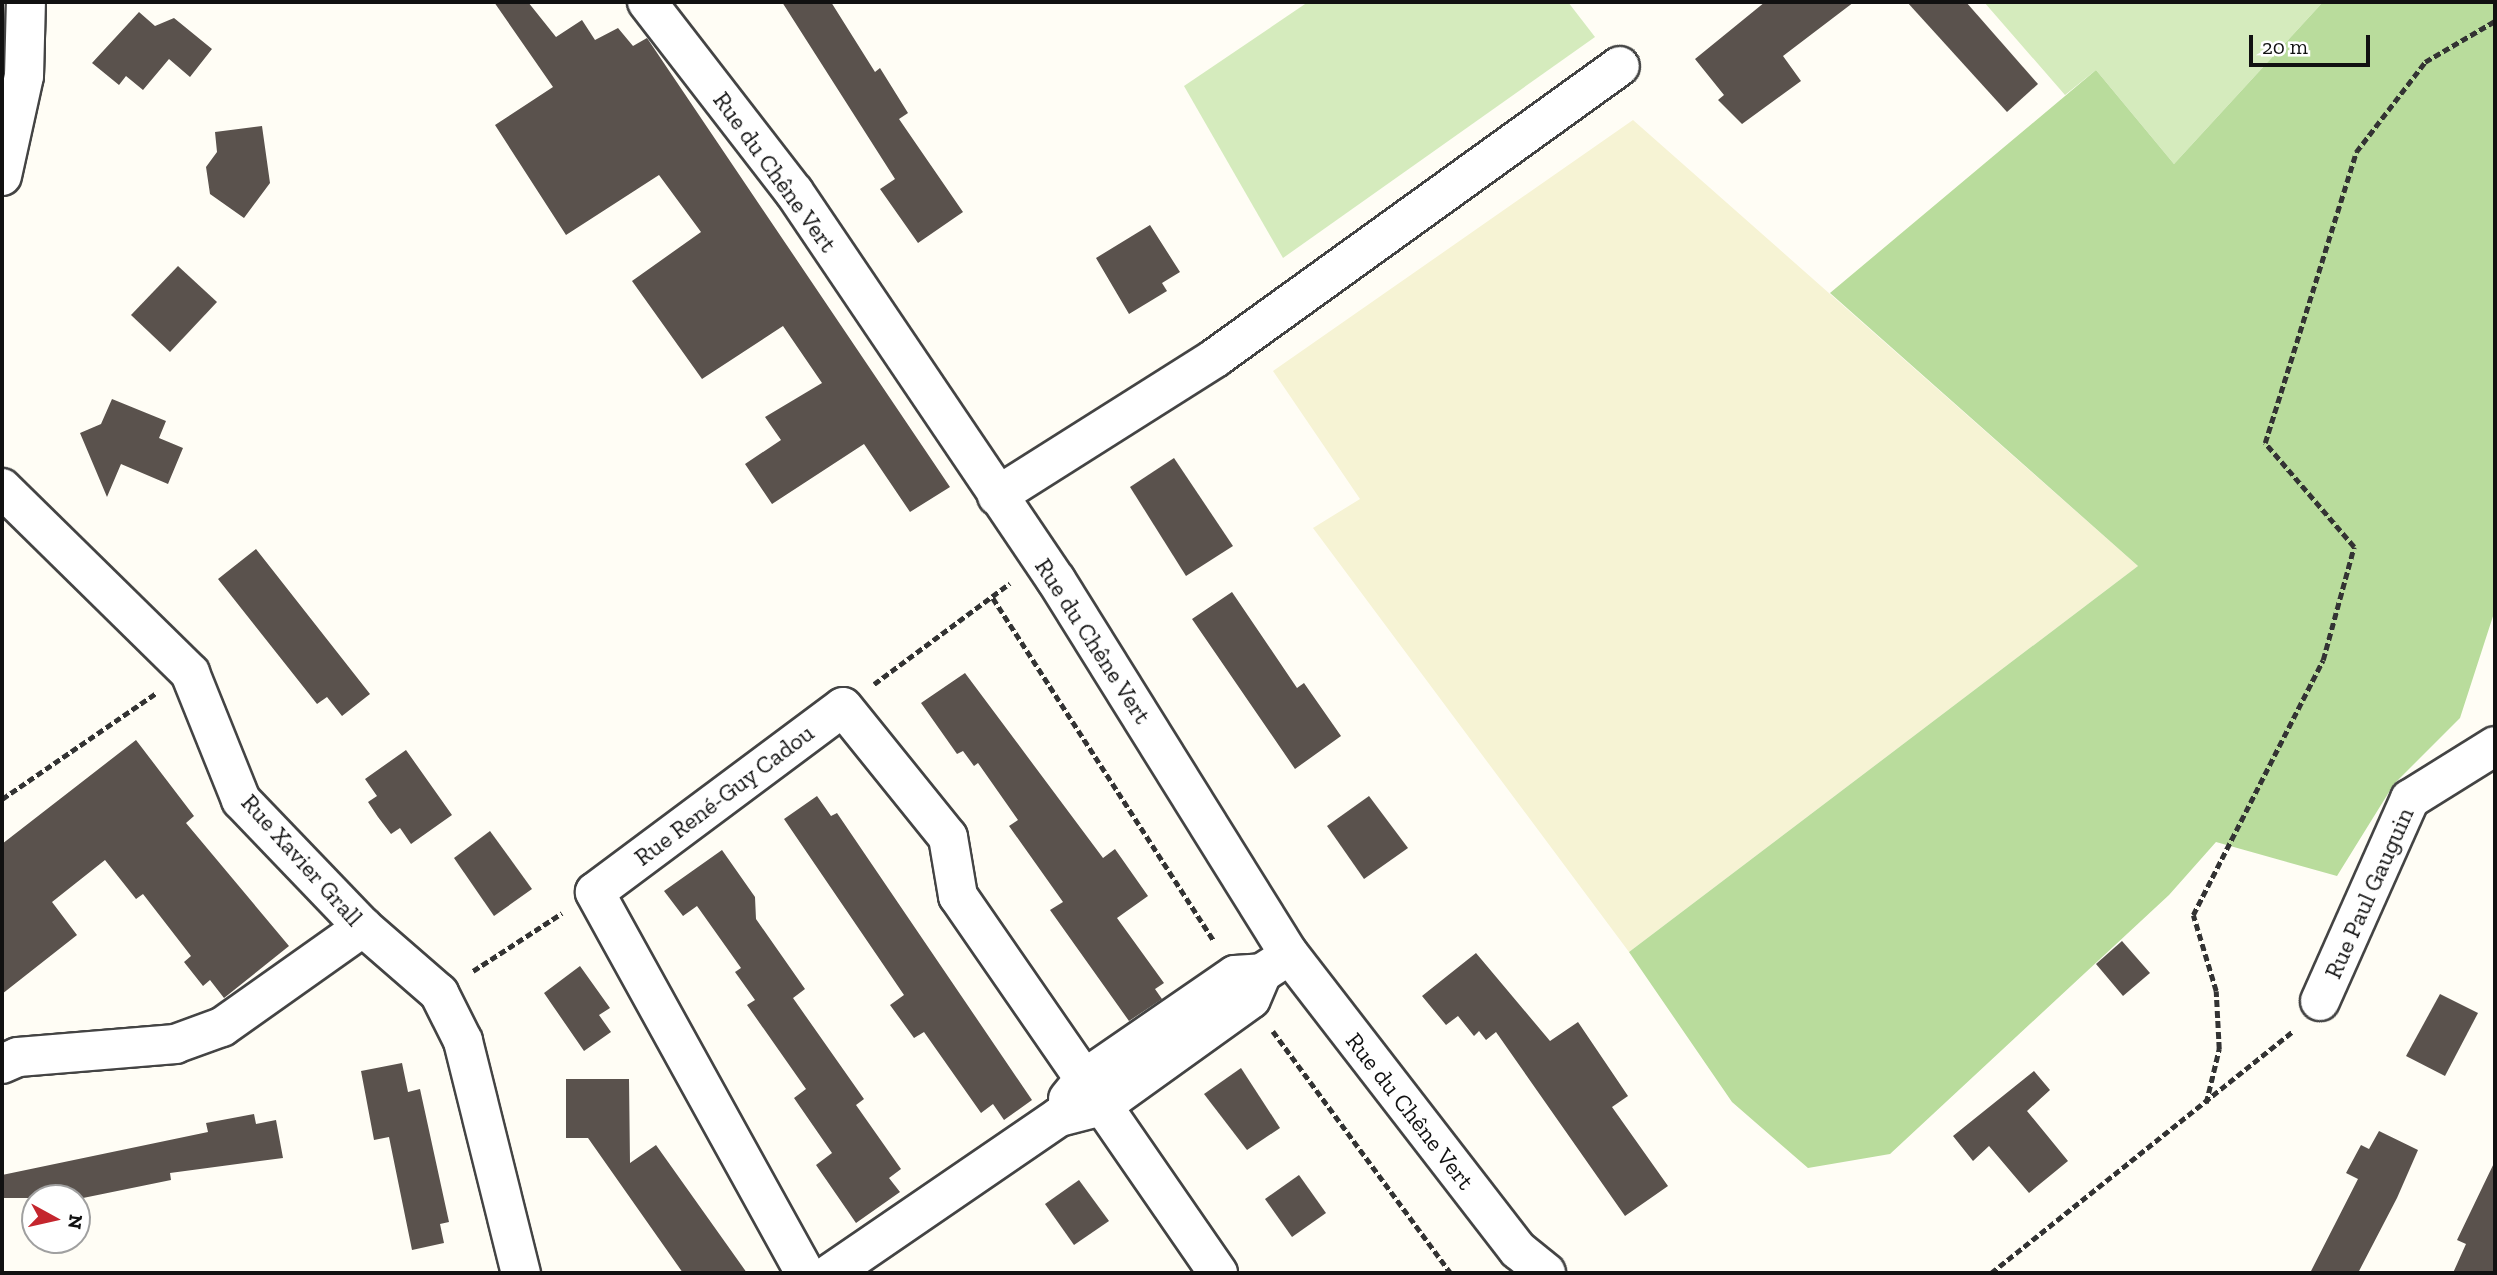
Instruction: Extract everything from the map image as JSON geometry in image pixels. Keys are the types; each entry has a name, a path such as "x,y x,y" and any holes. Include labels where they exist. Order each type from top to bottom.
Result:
{"street":[{"path":"2,176 24,76 26,2"},
{"name":"Rue du Chêne Vert","path":"647,2 794,192 1044,564 1275,964 1518,1250 1546,1273"},
{"path":"997,496 1215,358 1620,66"},
{"name":"Rue Xavier Grall","path":"2,488 190,673 242,800 362,927 439,993 463,1041 521,1273"},
{"name":"Rue René-Guy Cadou","path":"595,892 843,707 948,837 958,896 1218,1273"},
{"name":"Rue Paul Gauguin","path":"2320,1001 2410,799 2495,746"},
{"path":"595,892 805,1273"},
{"path":"2,1064 18,1057 175,1044 222,1027 362,927"},
{"path":"831,1273 1093,1093 1242,971 1275,964"}],"path":[{"path":"2207,1103 2220,1049 2216,991 2193,915 2323,660 2354,547 2265,443 2356,152 2425,62 2495,21"},
{"path":"827,718 1044,564"},
{"path":"2,799 190,673"},
{"path":"439,993 595,892"},
{"path":"1991,1273 2281,1044 2320,1001"}],"shaded area":[{"path":"1633,120 2138,566 1629,952 1313,528 1360,499 1273,371"}],"green space":[{"path":"1308,2 1568,2 1595,37 1283,258 1184,86"},
{"path":"1984,2 2323,2 2174,164 2096,70 2065,95"},
{"path":"2323,2 2495,2 2495,610 2460,718 2394,784 2337,876 2216,842 2169,895 1890,1154 1808,1168 1732,1102 1629,952 2138,566 1830,293 2096,70 2174,164"}],"building":[{"path":"494,2 528,2 556,37 582,20 595,40 618,28 633,46 647,38 950,487 910,512 864,444 772,504 745,464 781,440 765,417 822,383 783,326 702,379 632,281 701,232 659,175 566,235 495,125 553,87"},
{"path":"782,2 831,2 875,72 880,68 908,113 899,119 963,212 918,243 880,189 895,179"},
{"path":"1765,2 1854,2 1783,56 1801,81 1742,124 1718,100 1724,95 1695,59"},
{"path":"1907,2 1966,2 2038,84 2007,112"},
{"path":"139,12 155,26 174,18 212,49 190,77 169,59 143,90 126,76 119,85 92,63"},
{"path":"262,126 270,183 244,218 210,194 206,167 217,152 215,132"},
{"path":"1150,225 1180,272 1162,283 1167,291 1129,314 1096,258"},
{"path":"178,266 217,302 170,352 131,315"},
{"path":"112,399 166,421 159,438 183,448 168,484 121,464 107,497 80,433 101,424"},
{"path":"1174,458 1233,546 1186,576 1130,487"},
{"path":"256,549 370,694 342,716 327,697 317,704 218,579"},
{"path":"1232,592 1297,688 1304,683 1341,736 1295,769 1192,619"},
{"path":"965,673 1103,858 1115,849 1148,896 1117,918 1164,983 1155,989 1162,999 1129,1021 1050,910 1063,902 1009,826 1018,820 978,763 974,766 963,751 957,754 921,703"},
{"path":"136,740 194,816 186,823 289,946 224,998 210,980 203,986 184,962 191,956 143,894 136,899 105,860 52,902 77,935 2,994 2,844"},
{"path":"406,750 452,815 411,844 400,828 391,834 378,817 368,802 377,796 365,779"},
{"path":"817,796 831,816 837,813 1032,1100 1004,1120 993,1104 981,1113 924,1032 914,1038 890,1005 904,995 784,819"},
{"path":"1369,796 1408,848 1364,879 1327,826"},
{"path":"490,831 532,889 494,916 454,858"},
{"path":"722,850 755,897 756,919 805,989 793,998 864,1099 856,1105 901,1169 889,1178 900,1192 856,1223 816,1165 832,1153 794,1098 806,1089 747,1005 755,1000 735,972 741,968 697,906 683,916 664,891"},
{"path":"2122,941 2150,973 2123,996 2096,964"},
{"path":"1476,953 1550,1041 1578,1022 1628,1096 1612,1107 1668,1186 1625,1216 1496,1032 1486,1040 1479,1031 1474,1036 1458,1016 1446,1025 1422,996"},
{"path":"580,966 610,1008 599,1015 611,1032 584,1051 544,993"},
{"path":"2440,994 2478,1013 2445,1076 2406,1056"},
{"path":"402,1063 408,1092 420,1089 449,1222 440,1224 444,1243 412,1250 389,1137 374,1140 361,1071"},
{"path":"1241,1068 1280,1128 1247,1150 1204,1094"},
{"path":"2034,1071 2050,1090 2027,1111 2068,1161 2029,1193 1989,1146 1973,1161 1953,1136"},
{"path":"566,1079 629,1079 630,1163 656,1145 747,1273 683,1273 588,1138 566,1138"},
{"path":"254,1114 256,1124 276,1120 283,1158 170,1173 171,1180 91,1196 91,1184 21,1184 21,1198 2,1198 2,1175 208,1132 206,1123"},
{"path":"2379,1131 2418,1150 2397,1198 2358,1273 2310,1273 2358,1179 2346,1173 2361,1145 2369,1149"},
{"path":"2495,1161 2495,1273 2453,1273 2466,1244 2457,1240"},
{"path":"1299,1175 1326,1213 1292,1237 1265,1199"},
{"path":"1079,1180 1109,1221 1074,1245 1045,1204"}]}
